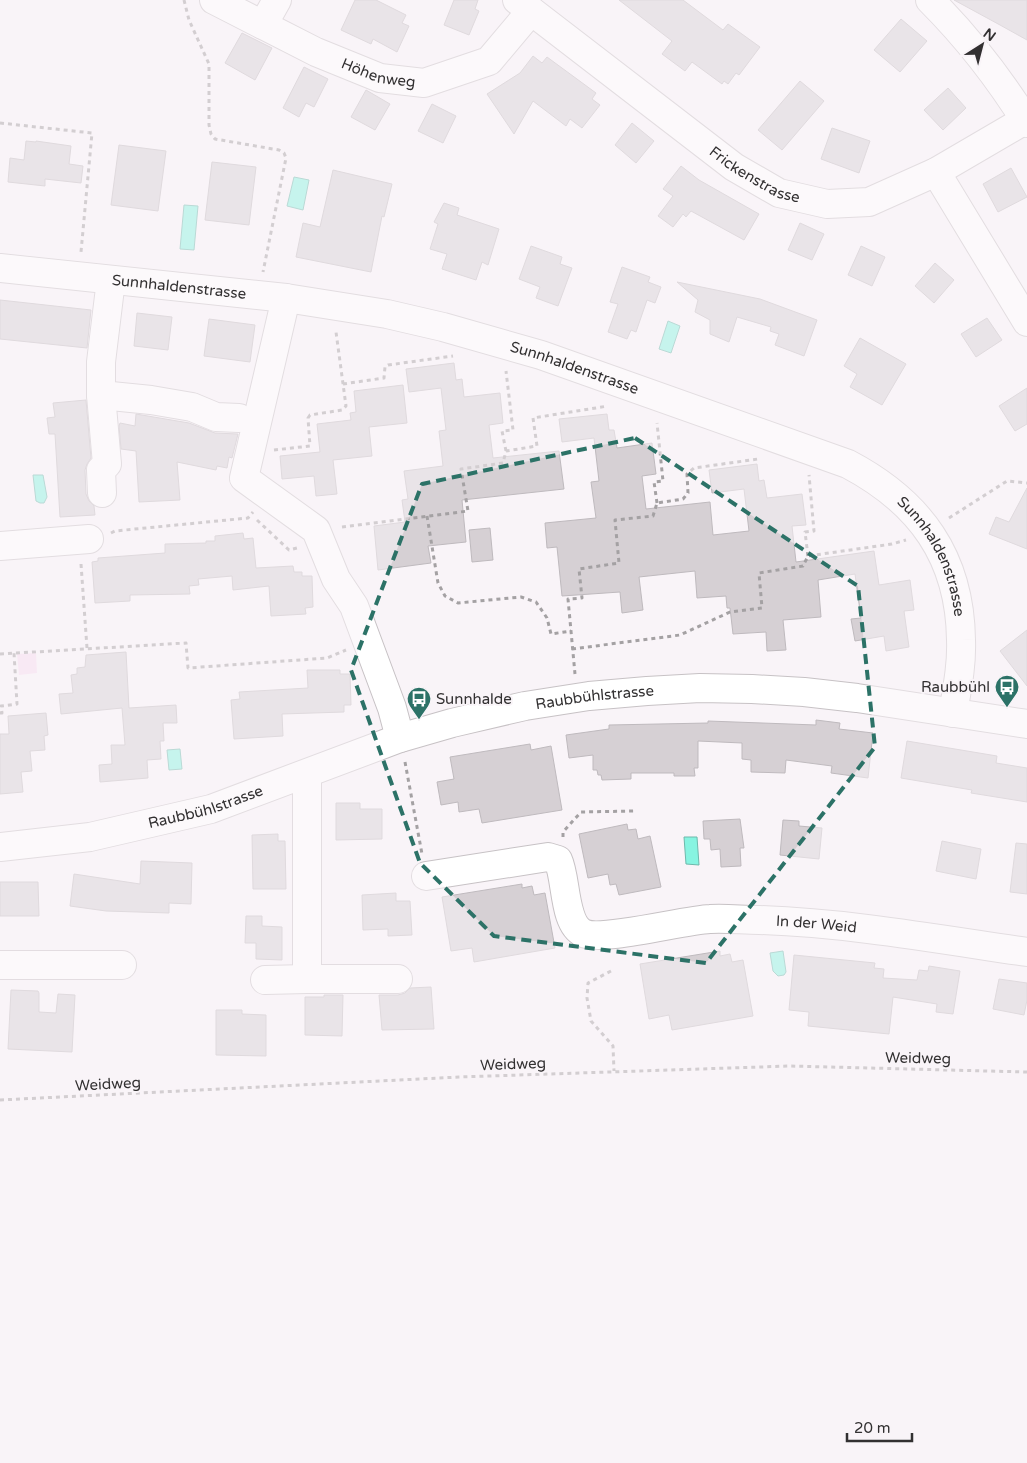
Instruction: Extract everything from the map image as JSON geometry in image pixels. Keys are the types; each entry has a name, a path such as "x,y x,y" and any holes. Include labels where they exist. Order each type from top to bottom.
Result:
{"street":[{"name":"Höhenweg","path":"214,0 316,52 380,78 424,83 489,61 524,4"},
{"path":"263,25 277,0"},
{"path":"930,0 972,46 1026,121"},
{"name":"Frickenstrasse","path":"524,4 734,167 779,193 827,204 869,202 936,172 1026,121"},
{"path":"936,172 1027,322"},
{"name":"Sunnhaldenstrasse","path":"0,268 286,298 387,314 496,341 584,370 848,464 871,476 895,494 914,513 936,543 948,568 956,592 961,642 960,670 953,713"},
{"path":"102,493 100,470 107,464 101,362 111,280"},
{"path":"286,298 244,478 316,530 336,579 354,606 392,708 402,746"},
{"path":"102,395 192,407 216,417 239,418"},
{"path":"0,546 93,545"},
{"name":"Raubbühlstrasse","path":"0,847 90,837 202,811 307,774 402,746 452,723 525,706 589,696 647,690 752,688 804,692 1027,724"},
{"path":"307,774 307,979"},
{"path":"426,876 548,857 558,860"},
{"name":"In der Weid","path":"558,860 563,869 569,913 575,928 584,934 605,935 710,919 792,921 891,932 1027,952"},
{"path":"0,966 122,965"},
{"path":"265,980 398,979"}],"path":[{"path":"184,0 189,20 209,64 209,125 211,134 215,139 279,150 284,153 286,158 262,273"},
{"path":"0,124 92,133 80,255"},
{"path":"250,452 310,446 308,418 310,415 342,410 346,406 336,332"},
{"path":"343,384 384,378 385,367 388,365 455,356"},
{"path":"316,530 468,511 461,469 503,463 506,451 502,431 513,430 506,371"},
{"path":"506,451 537,446 533,418 612,406"},
{"path":"575,675 568,599 582,598 578,569 619,563 615,520 653,516 657,502 654,482 664,481 657,423"},
{"path":"657,502 683,499 688,494 687,474 694,468 765,458"},
{"path":"572,649 680,635 730,612 762,608 759,573 803,566 808,556 805,532 814,531 809,472"},
{"path":"948,518 1007,481 1027,483"},
{"path":"87,648 93,545 115,531 248,518 266,493"},
{"path":"427,516 438,583 445,596 458,603 521,597 536,602 548,618 551,634 571,631"},
{"path":"808,556 892,544 909,539"},
{"path":"0,654 186,643 188,668 327,658 367,641"},
{"path":"0,713 2,713 2,706 17,704 14,653"},
{"path":"402,746 426,876"},
{"path":"558,860 564,832 581,812 634,811"},
{"path":"611,971 588,983 587,998 591,1021 613,1046 614,1071"},
{"name":"Weidweg","path":"0,1100 459,1077 790,1066 1027,1072"}],"highlighted area":[{"path":"635,438 858,586 875,747 706,963 494,936 420,863 351,670 422,484"}],"shaded area":[{"path":"294,177 309,180 303,210 287,206"},
{"path":"184,205 198,206 194,250 180,249"},
{"path":"668,321 680,326 671,353 659,349"},
{"path":"33,475 43,475 47,497 44,503 36,501"},
{"path":"36,653 37,673 19,675 17,654"},
{"path":"180,749 182,769 169,770 167,750"},
{"path":"684,837 697,837 699,865 686,864"},
{"path":"783,951 786,972 784,975 778,976 773,971 770,953"}],"building":[{"path":"355,0 376,0 406,15 402,23 409,26 397,52 373,39 371,44 341,30"},
{"path":"454,0 478,0 475,9 479,11 469,35 444,25"},
{"path":"619,0 683,0 723,30 728,24 760,47 739,75 736,73 728,84 724,81 722,84 692,62 685,71 662,54 672,41"},
{"path":"954,0 1027,0 1027,40 1000,25"},
{"path":"901,19 927,41 900,72 874,50"},
{"path":"242,33 272,48 255,80 225,63"},
{"path":"533,56 542,63 547,57 596,93 592,99 600,105 582,128 570,119 566,126 533,101 514,134 487,94 520,73"},
{"path":"304,67 328,79 314,107 306,103 299,117 283,108"},
{"path":"800,81 824,101 782,150 758,130"},
{"path":"948,88 966,108 943,130 924,110"},
{"path":"366,90 390,104 375,130 351,117"},
{"path":"432,104 456,116 443,143 418,131"},
{"path":"632,123 654,141 636,163 615,145"},
{"path":"832,128 870,141 859,173 821,159"},
{"path":"26,141 71,146 69,164 83,166 81,183 45,179 45,186 8,182 10,158 24,160"},
{"path":"119,145 166,151 158,211 111,205"},
{"path":"212,162 256,167 249,225 205,220"},
{"path":"681,166 699,180 759,214 744,240 691,211 686,217 683,214 673,227 658,216 673,196 663,189"},
{"path":"1011,168 1027,197 998,212 983,184"},
{"path":"333,170 392,184 384,217 382,216 371,272 296,257 303,223 320,227"},
{"path":"444,203 459,208 457,215 499,229 488,265 482,262 476,280 442,269 447,254 430,249 438,224 434,222"},
{"path":"800,223 824,234 812,260 788,250"},
{"path":"531,246 562,257 560,264 572,268 558,306 536,298 540,287 519,279"},
{"path":"861,246 885,257 872,286 848,275"},
{"path":"935,263 954,280 934,303 915,286"},
{"path":"622,267 650,277 648,282 661,287 655,303 647,300 636,332 631,330 627,339 608,332 618,304 610,302"},
{"path":"677,282 760,299 817,320 804,356 775,345 779,334 770,331 771,327 737,317 729,342 710,334 710,320 695,312 698,300"},
{"path":"0,300 91,310 87,348 0,339"},
{"path":"137,313 172,317 168,350 134,346"},
{"path":"987,318 1002,340 976,357 961,334"},
{"path":"209,319 255,325 250,362 204,356"},
{"path":"860,338 906,364 882,405 850,387 857,374 844,366"},
{"path":"454,363 456,380 462,379 464,397 500,393 503,423 489,425 493,458 559,451 564,489 462,500 466,542 428,546 431,563 378,570 374,526 405,522 402,500 408,499 404,471 443,466 439,431 446,430 441,388 409,392 406,369"},
{"path":"403,385 407,423 369,427 372,456 333,460 337,494 316,496 314,476 282,479 280,456 320,452 317,424 351,420 350,413 356,412 354,391"},
{"path":"1027,388 1027,424 1015,431 999,406"},
{"path":"86,400 91,458 85,470 86,494 94,506 95,515 60,517 55,434 49,434 47,418 55,417 53,403"},
{"path":"136,414 189,423 215,433 238,434 232,458 229,457 227,468 217,466 216,470 177,462 180,500 139,502 136,451 121,449 119,426 120,423 135,426"},
{"path":"607,414 609,430 614,430 617,448 652,443 656,474 642,476 646,509 710,502 713,535 749,531 744,489 712,493 709,470 757,464 759,481 764,480 767,498 802,494 806,525 792,526 796,562 874,551 879,585 910,580 914,610 904,611 909,647 886,651 884,636 855,641 851,619 861,618 855,574 818,580 821,617 783,620 786,650 767,651 766,632 733,634 730,608 727,608 726,596 697,598 695,571 639,577 643,610 622,613 620,592 562,596 557,547 547,548 545,523 596,518 591,482 599,481 594,438 562,442 559,419"},
{"path":"1027,488 1027,549 989,534 996,517 1009,522"},
{"path":"490,528 493,560 472,562 469,530"},
{"path":"243,533 244,539 253,538 256,568 293,566 294,572 302,572 302,576 312,576 313,607 305,608 306,614 271,616 269,586 233,590 232,576 198,579 199,585 189,586 190,594 130,595 130,601 95,603 92,562 98,561 98,558 165,553 165,544 206,543 206,541 215,541 215,536"},
{"path":"1027,630 1027,686 1000,651"},
{"path":"126,652 129,708 176,705 177,723 163,723 164,741 160,741 161,759 147,760 148,778 100,782 99,765 112,764 111,745 125,745 122,708 61,714 59,694 73,693 71,675 77,674 77,668 85,667 86,655"},
{"path":"307,670 340,670 340,674 350,674 351,705 344,705 344,712 282,714 283,736 234,739 231,700 240,699 239,692 308,688"},
{"path":"46,713 48,735 44,736 45,750 30,751 32,771 21,772 23,792 0,794 0,734 9,734 8,716"},
{"path":"816,720 840,723 839,729 873,733 868,778 831,773 832,766 786,760 785,773 751,772 751,760 742,759 742,743 698,741 698,768 694,768 695,776 674,776 674,773 631,773 631,779 602,780 597,770 593,770 593,755 569,758 566,735 609,729 609,725 708,723 708,721 816,725"},
{"path":"907,741 997,756 996,763 1027,768 1027,802 971,793 972,790 901,778"},
{"path":"530,744 531,750 551,746 562,810 482,823 479,809 459,812 458,802 441,805 437,782 454,779 450,757"},
{"path":"336,803 360,803 360,809 382,809 382,839 336,840"},
{"path":"740,819 744,848 740,848 741,866 721,867 720,849 711,850 710,839 704,839 703,821"},
{"path":"783,820 799,821 799,826 822,828 819,859 780,855"},
{"path":"627,824 628,830 636,829 638,839 650,836 661,887 619,895 616,884 610,885 608,874 588,878 579,834"},
{"path":"278,834 278,841 285,841 286,889 253,889 252,835"},
{"path":"942,841 981,849 976,879 936,871"},
{"path":"1016,843 1027,844 1027,894 1010,892"},
{"path":"141,861 192,863 191,904 169,903 169,913 106,911 70,906 74,874 140,884"},
{"path":"0,882 38,882 39,916 0,916"},
{"path":"522,884 522,888 532,886 534,895 545,893 555,948 474,962 472,948 451,951 442,897"},
{"path":"396,893 396,901 410,901 412,935 388,936 388,929 363,930 362,895"},
{"path":"246,916 262,916 262,926 282,927 282,960 256,959 256,943 245,943"},
{"path":"720,951 720,956 730,954 732,962 743,960 753,1016 672,1030 669,1015 649,1019 640,964"},
{"path":"794,955 875,963 874,968 884,969 883,978 917,980 919,970 928,971 929,966 960,971 953,1014 936,1012 937,1004 893,997 889,1034 808,1026 809,1012 789,1010"},
{"path":"999,979 1027,983 1027,1000 1024,1015 993,1009"},
{"path":"431,987 434,1029 382,1030 379,995 398,995 405,993 410,988"},
{"path":"11,990 38,991 39,1012 56,1013 58,994 75,995 72,1052 8,1049"},
{"path":"324,995 343,995 342,1036 305,1035 305,997 324,997"},
{"path":"216,1010 242,1010 242,1014 266,1015 266,1056 216,1055"}],"place":[{"name":"Raubbühl","path":"1007,708"},
{"name":"Sunnhalde","path":"419,720"}]}
